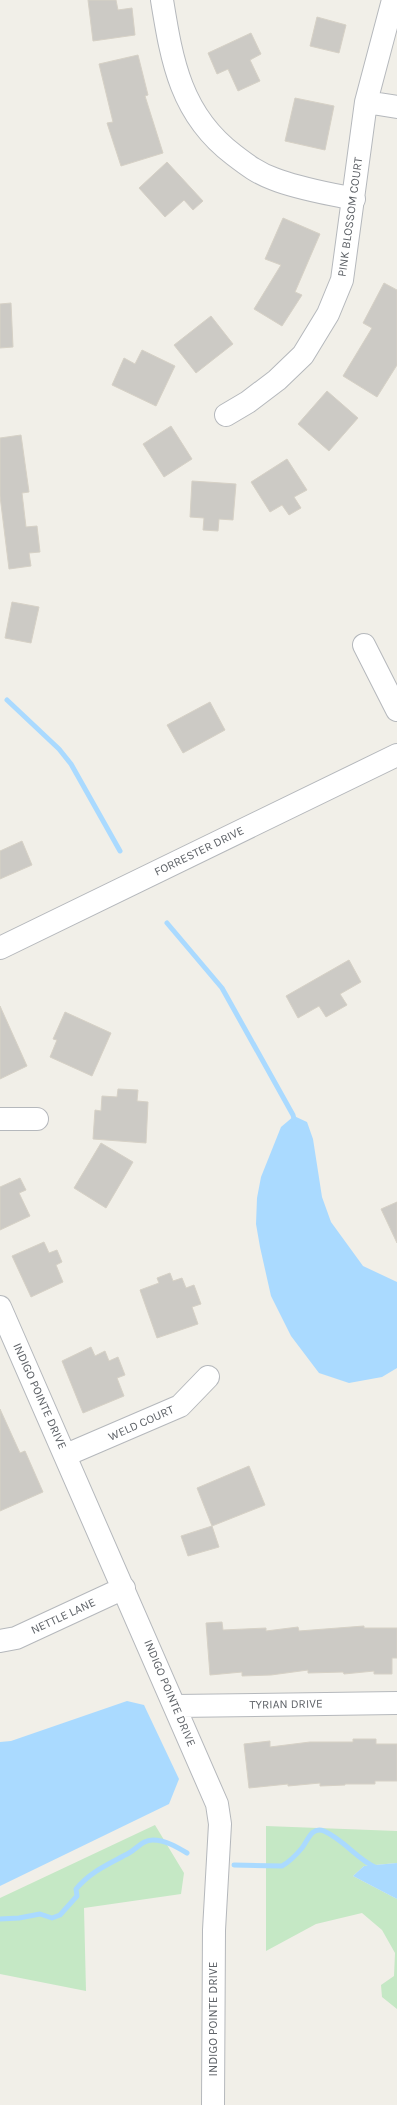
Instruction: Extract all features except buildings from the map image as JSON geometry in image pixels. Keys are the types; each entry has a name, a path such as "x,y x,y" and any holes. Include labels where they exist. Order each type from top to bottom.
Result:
{"street":[{"path":"162,0 172,56 181,87 195,113 211,136 251,168 273,179 354,199"},
{"name":"PINK BLOSSOM COURT","path":"226,415 248,402 277,380 303,356 328,314 342,280 366,102 393,0"},
{"path":"366,102 397,107"},
{"path":"364,645 397,710"},
{"name":"FORRESTER DRIVE","path":"0,948 397,755"},
{"path":"0,1119 37,1119"},
{"name":"INDIGO POINTE DRIVE","path":"0,1307 66,1455 217,1804 220,1824 214,1930 213,2105"},
{"name":"WELD COURT","path":"66,1455 180,1406 208,1377"},
{"name":"NETTLE LANE","path":"0,1641 16,1638 124,1588"},
{"name":"TYRIAN DRIVE","path":"175,1706 397,1703"}],"green space":[{"path":"155,1825 184,1873 181,1894 84,1908 86,1991 0,1974 0,1898"},
{"path":"266,1826 397,1831 397,1863 364,1866 353,1876 397,1899 397,2009 382,1997 381,1985 394,1976 395,1953 382,1930 362,1913 316,1924 266,1951"}],"water":[{"path":"294,1116 307,1122 313,1139 322,1197 331,1222 363,1266 397,1282 397,1368 382,1377 349,1383 319,1373 291,1336 271,1296 256,1224 257,1198 261,1177 281,1127"},
{"path":"127,1701 144,1705 179,1779 169,1804 0,1886 0,1742 11,1741"},
{"path":"397,1863 397,1899 353,1876 364,1866"}],"waterway":[{"path":"7,700 59,749 71,764 120,851"},
{"path":"167,923 222,988 293,1115 295,1123"},
{"path":"234,1865 282,1866 298,1853 313,1832 320,1830 332,1835 363,1860 377,1868"},
{"path":"0,1919 19,1918 40,1914 52,1918 60,1915 77,1896 76,1889 88,1877 129,1853 146,1841 162,1841 187,1853"}]}
